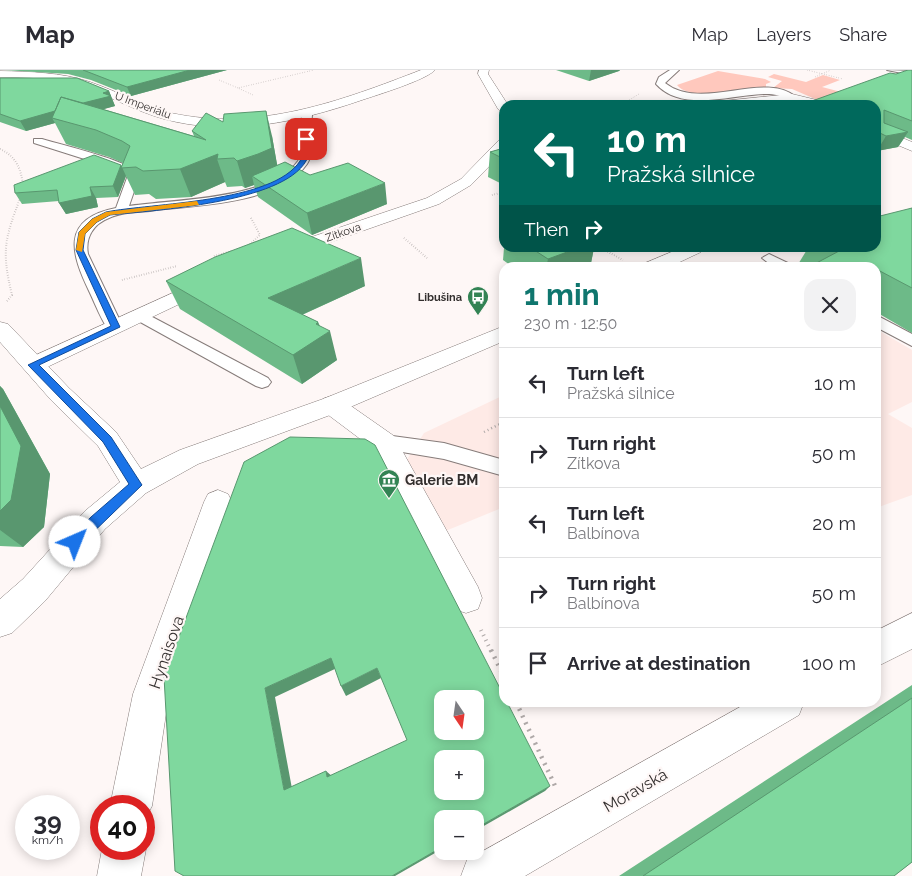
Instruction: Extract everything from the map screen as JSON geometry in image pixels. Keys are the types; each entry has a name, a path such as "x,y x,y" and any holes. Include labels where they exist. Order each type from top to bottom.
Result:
{"street":[{"name":"U Imperiálu","path":"0,74 56,76 84,83 167,115 184,119 234,122 308,114 338,106 430,70"},
{"path":"484,70 483,74 499,103"},
{"path":"0,83 84,83"},
{"path":"766,100 792,97 807,100"},
{"path":"881,133 912,147"},
{"name":"Zítkova","path":"273,257 433,201 466,182 499,148"},
{"path":"664,262 686,252"},
{"path":"33,365 220,278"},
{"path":"0,329 107,440 136,485"},
{"path":"0,621 34,590 65,552 96,520 136,485 189,456 332,405 499,335"},
{"path":"332,405 385,443 466,598"},
{"name":"Hynaisova","path":"133,795 151,694 218,502"},
{"path":"881,647 912,630"},
{"name":"Moravská","path":"483,876 777,707"},
{"path":"119,876 122,860"}],"lane":[{"path":"675,70 662,79 660,84 677,93 711,96 770,91 792,97"},
{"path":"891,70 912,73"},
{"path":"116,327 79,250 82,234 94,221 108,213 202,203 252,192 272,184 296,170 302,162 306,154 305,124 308,114"},
{"path":"38,141 120,167 134,174 120,211"},
{"path":"769,258 776,262"},
{"path":"139,316 262,382"},
{"path":"881,323 912,342"},
{"path":"385,443 444,452 499,467"}],"path":[{"path":"238,88 314,70"},
{"path":"807,70 843,78"},
{"path":"219,80 255,96"},
{"path":"629,100 639,94"},
{"path":"0,149 12,157 19,165 23,188"},
{"path":"6,302 12,295 5,267 6,236 22,192"},
{"path":"247,247 260,236 253,223"},
{"path":"608,252 626,262"},
{"path":"466,598 499,667"},
{"path":"518,707 574,825"}],"shaded area":[{"path":"718,71 765,79 771,82 766,84 766,88 719,94 693,93 683,90 677,85"},
{"path":"774,74 806,82 823,75 840,80 822,87 872,100 817,100 792,89 773,88 782,81 768,77"},
{"path":"881,332 912,350 912,402 888,414 912,428 912,495 881,506"},
{"path":"499,397 499,509 443,532 406,461 424,433"}],"building":[{"path":"83,70 190,70 127,87"},
{"path":"912,70 912,121 884,110 884,123 908,132 886,136 881,134 881,100 815,100 890,73 896,74"},
{"path":"0,78 77,78 109,91 103,93 111,96 83,103 61,97 55,111 20,121 0,114"},
{"path":"61,97 206,140 192,131 206,113 223,122 224,114 266,111 272,148 237,161 234,158 217,159 218,154 180,169 143,171 136,167 121,168 130,146 96,130 52,118"},
{"path":"499,149 499,156 490,152"},
{"path":"94,155 121,165 113,186 90,187 92,196 59,203 57,190 15,193 14,185"},
{"path":"285,162 310,175 348,163 385,183 307,213 252,176"},
{"path":"912,208 912,288 881,272 881,262 818,262 837,252 881,252 881,216"},
{"path":"292,228 361,258 268,298 318,322 316,324 330,331 293,355 166,281 215,257"},
{"path":"537,252 567,252 548,259"},
{"path":"0,406 21,446 11,500 0,511"},
{"path":"290,437 365,439 375,445 499,686 499,707 510,707 550,786 484,824 484,810 434,810 434,852 392,876 184,876 175,871 164,677 244,462","holes":["331,658 341,686 377,668 407,740 327,777 326,771 284,790 265,688"]},
{"path":"912,698 912,862 894,876 643,876"}],"slow traffic":[{"path":"79,250 82,234 94,221 108,213 197,203"}],"place":[{"name":"Libušina","path":"478,316"},
{"name":"Galerie BM","path":"389,499"}],"route":[{"path":"75,542 96,520 136,485 107,440 33,365 116,327 79,250 82,234 94,221 108,213 202,203 252,192 272,184 296,170 306,154 306,139"}]}
